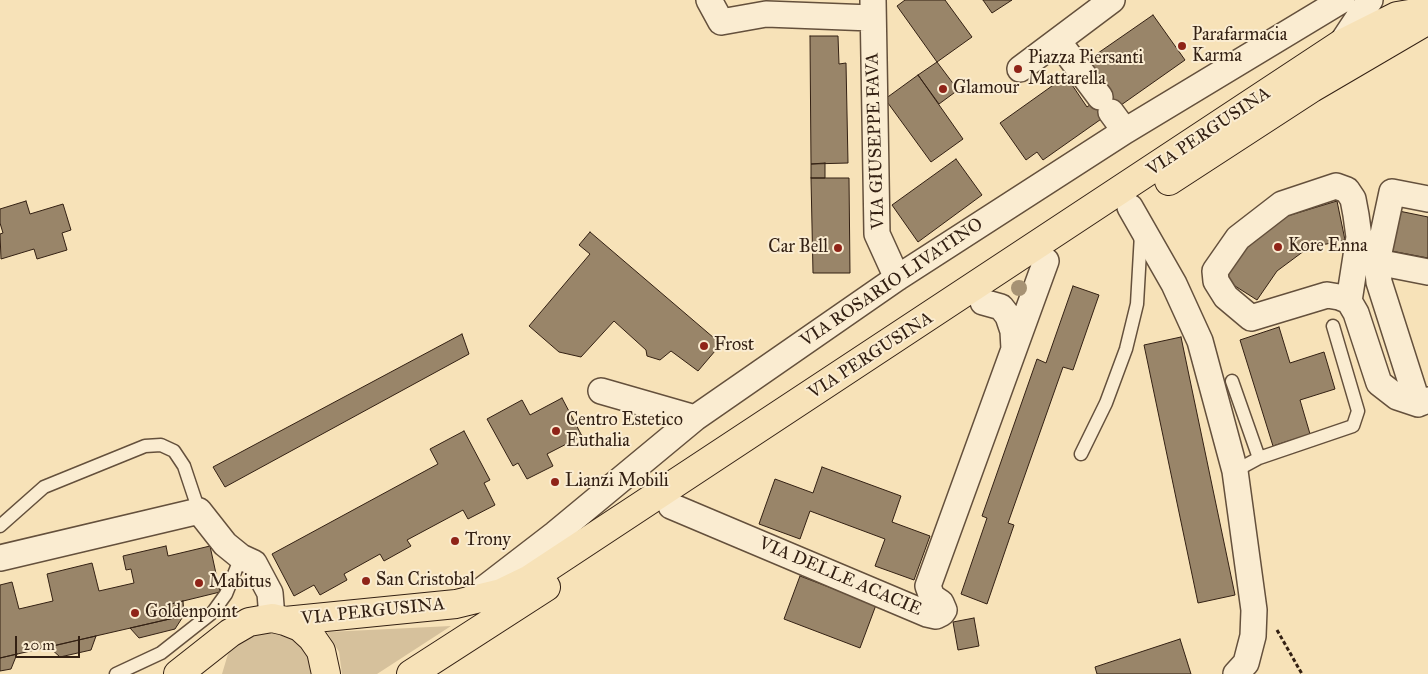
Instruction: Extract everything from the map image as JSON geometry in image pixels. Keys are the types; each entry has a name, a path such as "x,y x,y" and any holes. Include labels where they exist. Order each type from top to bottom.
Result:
{"main road":[{"name":"VIA PERGUSINA","path":"178,674 230,633 249,622 467,602 500,593 530,579 1341,44 1397,16 1428,10"},
{"name":"VIA PERGUSINA","path":"411,674 1046,261 1135,217 1312,88 1428,20"},
{"path":"278,620 300,627 312,638 321,651 326,674"},
{"path":"211,674 217,650 230,633"}],"street":[{"path":"709,0 721,22 766,14 873,9"},
{"path":"1020,69 1112,0"},
{"name":"VIA ROSARIO LIVATINO","path":"467,602 555,534 695,418 897,278 1112,113 1342,0"},
{"path":"1341,44 1370,0"},
{"name":"VIA GIUSEPPE FAVA","path":"873,9 877,234 897,278"},
{"path":"1058,40 1112,113"},
{"path":"1349,301 1359,237 1353,199 1347,190 1336,186 1282,204 1238,238 1215,271 1216,281 1226,297 1251,318 1326,295 1339,296 1349,301 1356,313 1379,383 1397,397 1423,402"},
{"path":"1423,402 1379,282 1378,262 1392,192 1428,199"},
{"path":"1135,217 1174,284 1200,341 1235,471 1254,610 1253,636 1246,663 1236,674"},
{"path":"1014,352 1046,261"},
{"path":"1378,262 1428,272"},
{"path":"983,302 1001,307 1008,316 1013,331 1014,352"},
{"name":"VIA DELLE ACACIE","path":"671,506 927,614 936,616 944,610 941,603 932,597 928,586 1014,352"},
{"path":"601,391 695,418"},
{"path":"0,558 199,511 224,544 240,557 254,563 270,593 278,620"}],"lane":[{"path":"1081,454 1106,404 1126,350 1137,304 1140,274 1135,217"},
{"path":"1235,471 1259,458 1354,426 1358,411 1333,326"},
{"path":"1232,380 1259,458"},
{"path":"0,526 44,488 145,446 161,445 174,451 184,466 199,511"},
{"path":"116,674 161,652 213,612 226,594 240,557"}],"path":[{"path":"1254,610 1277,629 1302,674"}],"shaded area":[{"path":"451,626 377,674 342,674 339,652 327,632"},
{"path":"273,631 286,634 297,641 306,651 314,674 222,674 228,654 236,644 247,636"}],"building":[{"path":"905,0 945,0 972,37 937,62 897,6"},
{"path":"983,0 1012,0 992,13"},
{"path":"1153,15 1185,60 1043,160 1037,152 1026,160 1000,123 1066,76 1087,107 1109,91 1088,60"},
{"path":"810,36 838,36 839,64 846,63 848,163 811,164"},
{"path":"937,62 958,90 939,104 918,75"},
{"path":"918,75 963,139 931,162 885,99"},
{"path":"956,159 982,195 918,242 892,205"},
{"path":"825,163 825,178 811,178 811,164"},
{"path":"811,178 849,178 850,273 813,273"},
{"path":"26,201 30,214 63,204 71,230 62,233 67,250 37,259 34,249 1,259 0,234 3,233 0,223 0,209"},
{"path":"1337,201 1345,240 1308,248 1277,271 1257,300 1224,279 1244,250 1287,216"},
{"path":"1394,210 1428,217 1428,258 1386,250"},
{"path":"590,232 721,344 698,371 671,351 660,360 647,356 646,350 614,321 581,357 559,352 529,326 590,254 579,245"},
{"path":"1073,286 1099,295 1073,370 1063,367 1008,523 1014,525 987,604 961,594 987,518 982,516 1037,359 1046,363"},
{"path":"1279,327 1290,363 1324,352 1335,389 1300,400 1310,434 1273,446 1240,340"},
{"path":"462,334 469,354 225,487 213,467"},
{"path":"1181,337 1235,595 1198,603 1144,345"},
{"path":"562,398 582,436 547,454 553,466 527,479 518,463 513,466 487,419 522,400 530,415"},
{"path":"464,431 490,480 484,483 495,505 468,519 463,510 407,540 411,546 384,561 380,554 344,574 347,580 320,595 314,585 294,596 272,554 438,464 430,449"},
{"path":"822,467 901,496 892,522 930,536 914,580 875,566 885,539 810,511 800,539 759,524 775,479 813,493"},
{"path":"166,546 168,556 210,546 220,592 171,604 174,618 0,658 0,585 12,582 19,609 53,601 47,574 92,563 99,591 134,583 131,569 126,570 123,556"},
{"path":"800,576 876,605 860,648 784,619"},
{"path":"183,601 184,615 175,629 139,638 130,628 174,618 171,604"},
{"path":"974,618 979,646 958,650 953,622"},
{"path":"96,636 91,650 60,657 49,647"},
{"path":"1180,639 1191,674 1097,674 1095,667"},
{"path":"17,654 11,669 0,671 0,658"}],"place":[{"name":"Parafarmacia Karma","path":"1182,46"},
{"name":"Piazza Piersanti Mattarella","path":"1018,69"},
{"name":"Glamour","path":"943,89"},
{"name":"Kore Enna","path":"1278,247"},
{"name":"Car Bell","path":"838,248"},
{"name":"Frost","path":"704,346"},
{"name":"Centro Estetico Euthalia","path":"556,431"},
{"name":"Lianzi Mobili","path":"555,482"},
{"name":"Trony","path":"455,541"},
{"name":"San Cristobal","path":"366,581"},
{"name":"Mabitus","path":"199,583"},
{"name":"Goldenpoint","path":"135,613"}]}
